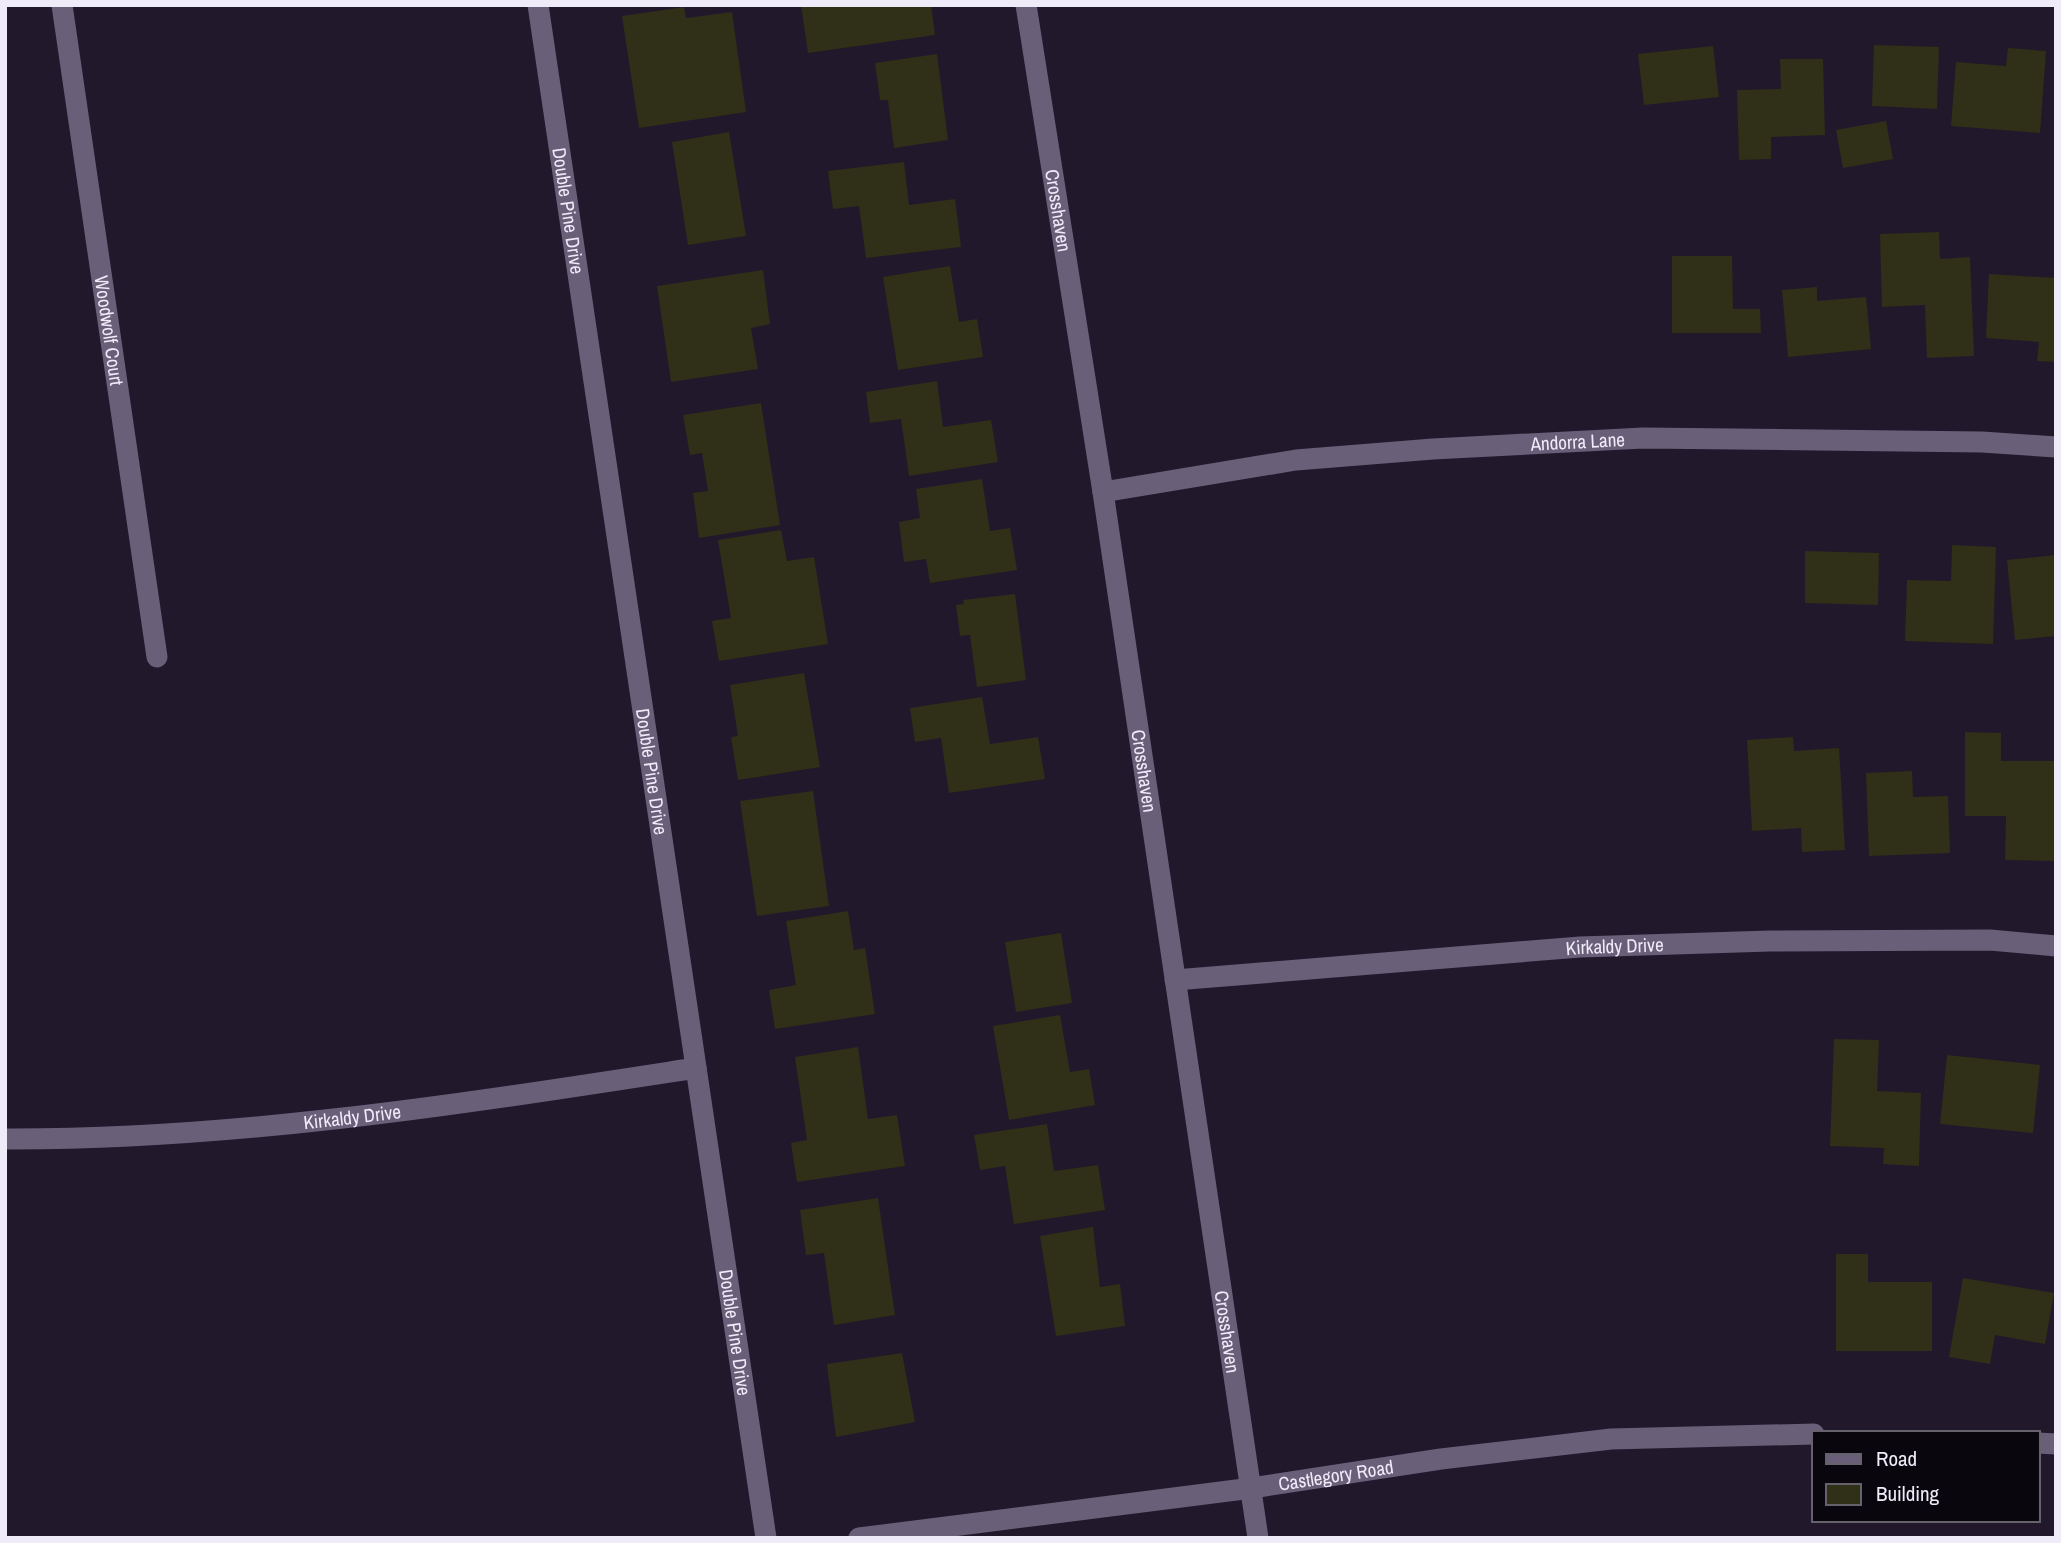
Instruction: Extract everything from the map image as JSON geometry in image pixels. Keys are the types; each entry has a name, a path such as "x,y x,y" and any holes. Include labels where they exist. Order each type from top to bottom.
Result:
{"street":[{"name":"Woodwolf Court","path":"62,5 157,657"},
{"name":"Double Pine Drive","path":"538,5 766,1538"},
{"name":"Crosshaven","path":"1026,5 1103,492 1258,1538"},
{"name":"Andorra Lane","path":"1103,492 1296,460 1433,449 1643,438 1982,442 2056,447"},
{"name":"Kirkaldy Drive","path":"1175,981 1580,947 1976,940 2056,946"},
{"name":"Kirkaldy Drive","path":"5,1139 188,1134 468,1103 696,1069"},
{"name":"Castlegory Road","path":"859,1538 1252,1488 1441,1459 1611,1439 1812,1434"}],"building":[{"path":"801,5 931,5 935,35 808,53"},
{"path":"684,7 686,18 732,12 746,112 639,128 622,16"},
{"path":"1874,45 1939,47 1937,109 1872,106"},
{"path":"1713,46 1719,97 1644,105 1638,54"},
{"path":"2008,48 2046,51 2040,133 1951,126 1956,62 2006,66"},
{"path":"937,54 948,140 894,148 888,100 880,100 875,63"},
{"path":"1780,59 1823,59 1825,135 1771,137 1771,159 1739,160 1737,90 1781,89"},
{"path":"1886,121 1893,159 1843,168 1836,130"},
{"path":"729,132 746,236 688,245 672,142"},
{"path":"904,162 909,205 955,199 961,247 866,258 859,206 833,209 828,171"},
{"path":"1939,232 1940,259 1970,257 1974,356 1927,358 1925,305 1882,307 1880,234"},
{"path":"1672,256 1732,256 1733,309 1760,309 1761,333 1672,333"},
{"path":"950,266 959,322 977,319 983,357 898,370 883,277"},
{"path":"763,270 770,324 751,328 758,369 671,382 657,286"},
{"path":"1989,274 2056,278 2056,362 2037,361 2039,342 1986,338"},
{"path":"1817,287 1817,301 1866,297 1871,349 1788,357 1782,290"},
{"path":"937,381 943,427 991,420 998,462 909,476 901,419 870,423 866,392"},
{"path":"761,403 780,525 699,538 693,493 708,491 702,453 690,455 683,415"},
{"path":"982,479 990,531 1010,528 1017,570 930,583 926,559 904,562 899,522 920,518 916,489"},
{"path":"781,530 787,561 814,557 828,644 719,661 712,621 731,618 718,540"},
{"path":"1952,545 1996,547 1993,644 1905,641 1907,580 1951,581"},
{"path":"1805,551 1879,553 1878,605 1805,603"},
{"path":"2056,555 2056,636 2015,640 2007,560"},
{"path":"1015,594 1026,680 977,687 970,635 960,636 956,605 964,604 963,600"},
{"path":"804,673 820,767 738,780 731,737 738,736 730,685"},
{"path":"982,697 990,744 1038,737 1045,779 949,793 941,738 915,742 910,708"},
{"path":"1965,732 2001,733 2001,761 2054,761 2054,861 2005,860 2006,816 1965,816"},
{"path":"1793,737 1794,751 1839,748 1845,850 1802,852 1801,828 1752,831 1747,740"},
{"path":"1912,771 1913,797 1948,796 1950,853 1869,856 1866,773"},
{"path":"813,791 829,906 757,916 740,801"},
{"path":"848,911 854,950 865,948 875,1014 775,1029 769,990 796,985 786,921"},
{"path":"1061,933 1072,1003 1016,1012 1005,942"},
{"path":"1060,1015 1070,1072 1089,1069 1095,1105 1009,1120 993,1026"},
{"path":"1834,1039 1879,1040 1877,1091 1921,1093 1919,1166 1883,1164 1884,1148 1830,1146"},
{"path":"858,1047 868,1119 897,1115 905,1166 797,1182 791,1143 807,1140 795,1057"},
{"path":"1947,1055 2040,1065 2033,1133 1940,1124"},
{"path":"1047,1124 1054,1171 1098,1165 1105,1210 1014,1224 1005,1166 980,1170 974,1135"},
{"path":"878,1198 895,1315 834,1325 824,1253 806,1255 800,1210"},
{"path":"1093,1227 1100,1287 1120,1284 1125,1326 1056,1336 1040,1236"},
{"path":"1836,1254 1868,1254 1868,1282 1932,1282 1932,1351 1836,1351"},
{"path":"1963,1278 2054,1293 2045,1344 1995,1335 1990,1364 1949,1357"},
{"path":"902,1353 915,1422 836,1437 827,1364"}]}
